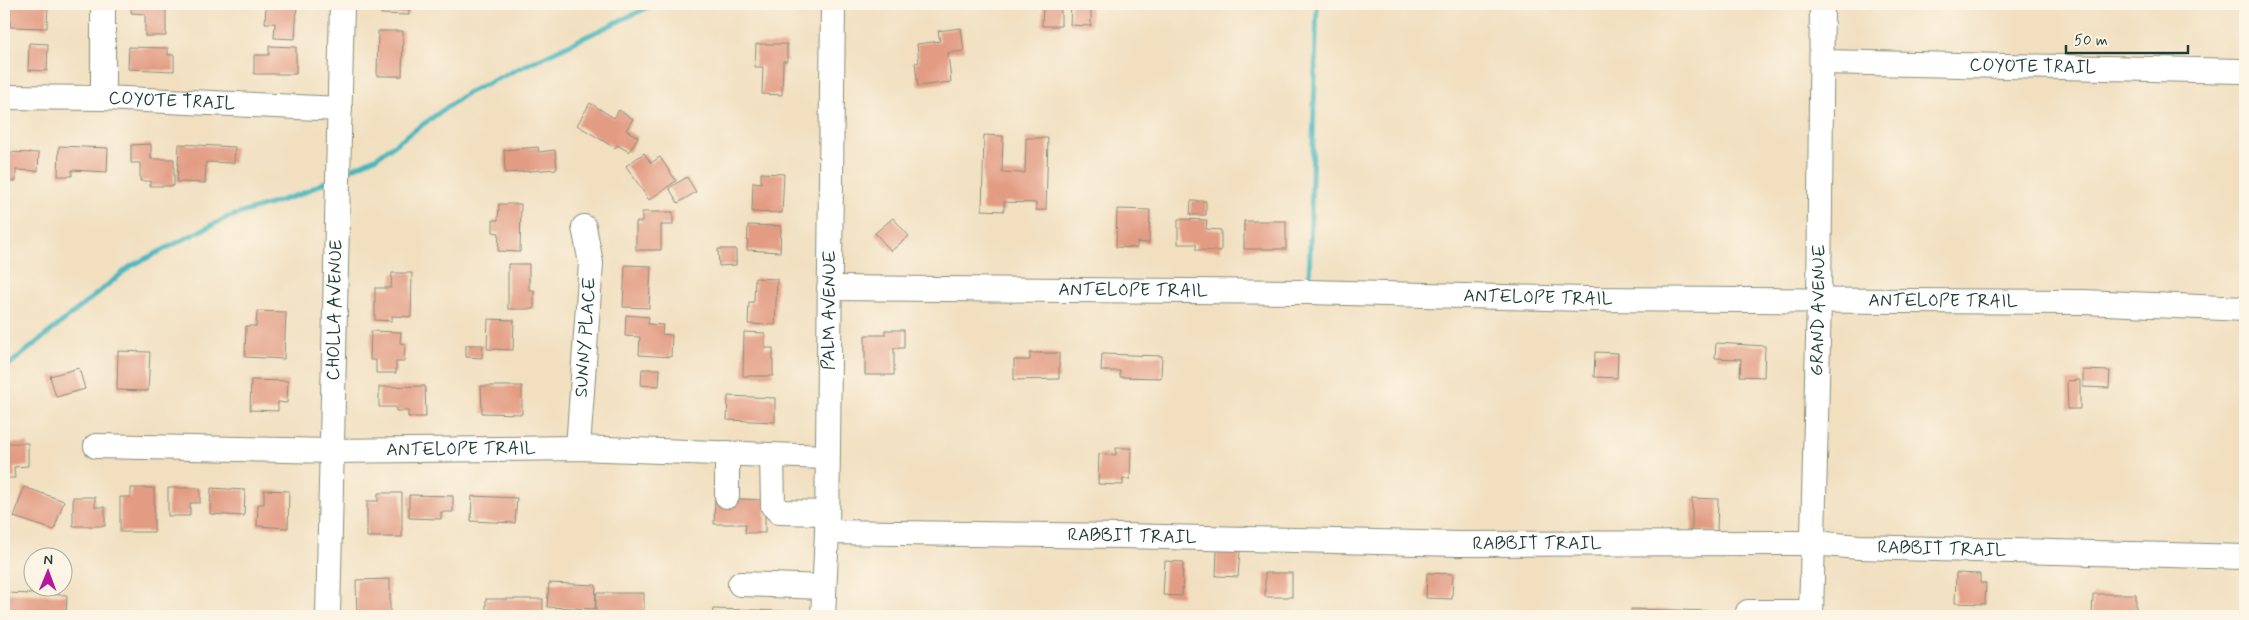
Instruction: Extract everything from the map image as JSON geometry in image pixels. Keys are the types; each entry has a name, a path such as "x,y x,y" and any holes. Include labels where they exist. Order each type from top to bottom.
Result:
{"street":[{"path":"103,4 103,98"},
{"name":"CHOLLA AVENUE","path":"328,616 342,4"},
{"name":"PALM AVENUE","path":"823,616 827,522 833,4"},
{"name":"GRAND AVENUE","path":"1811,614 1819,301 1822,4"},
{"name":"COYOTE TRAIL","path":"1822,62 2245,70"},
{"name":"COYOTE TRAIL","path":"4,97 103,98 340,109"},
{"name":"SUNNY PLACE","path":"578,448 591,263 584,227"},
{"name":"ANTELOPE TRAIL","path":"829,288 1819,301 2083,302 2245,308"},
{"name":"ANTELOPE TRAIL","path":"96,446 332,451 578,448 827,457"},
{"path":"727,453 727,496"},
{"name":"RABBIT TRAIL","path":"772,455 773,506 779,512 827,522 1459,544 1813,543 1858,547 2245,557"},
{"path":"740,584 824,587"},
{"path":"1748,616 1748,612 1811,614"}],"building":[{"path":"10,4 48,4 47,28 10,27"},
{"path":"131,4 148,4 148,7 166,7 166,36 145,36 145,14 131,13"},
{"path":"266,4 297,4 295,39 274,38 275,23 265,23"},
{"path":"381,4 409,4 409,15 381,14"},
{"path":"1043,4 1061,4 1061,26 1042,26"},
{"path":"1071,4 1091,4 1091,26 1070,25"},
{"path":"961,28 964,51 948,53 951,82 918,86 915,63 919,62 917,44 940,41 938,31"},
{"path":"378,31 403,31 402,76 377,76"},
{"path":"29,43 48,44 47,71 28,70"},
{"path":"756,44 787,44 787,61 783,61 782,95 762,94 763,67 755,67"},
{"path":"269,46 296,47 296,74 254,74 254,55 269,55"},
{"path":"129,47 168,48 168,55 174,55 174,71 128,69"},
{"path":"590,103 614,118 619,110 633,119 626,130 638,137 629,152 617,145 615,148 577,125"},
{"path":"984,135 1003,136 1002,172 1025,173 1026,138 1048,138 1046,210 1036,210 1036,203 1004,202 1004,211 982,210"},
{"path":"151,144 151,159 174,159 174,186 150,186 150,181 140,181 140,163 131,163 131,145"},
{"path":"179,144 235,147 234,163 206,162 205,183 177,182"},
{"path":"59,146 108,148 107,172 72,170 72,176 58,176"},
{"path":"538,147 539,152 555,150 557,169 505,173 504,150"},
{"path":"4,152 39,153 38,171 16,170 16,181 4,181"},
{"path":"644,153 651,163 660,157 676,181 649,200 626,166"},
{"path":"761,173 784,174 782,213 752,212 753,182 761,183"},
{"path":"687,177 696,192 678,203 669,188"},
{"path":"1191,201 1206,201 1206,215 1190,215"},
{"path":"499,204 521,204 520,252 498,251 499,233 493,232 493,220 498,220"},
{"path":"1117,209 1150,210 1149,243 1137,242 1137,248 1116,247"},
{"path":"642,212 673,212 673,225 661,225 661,250 636,250 636,222 642,222"},
{"path":"893,218 909,236 891,251 875,233"},
{"path":"1178,219 1207,220 1206,229 1221,230 1221,251 1196,250 1196,244 1178,244"},
{"path":"1244,221 1286,221 1286,249 1244,249"},
{"path":"748,225 781,226 780,252 747,250"},
{"path":"718,249 736,249 736,265 719,266"},
{"path":"508,264 529,264 529,290 534,290 534,309 508,309"},
{"path":"625,265 651,266 649,308 623,307"},
{"path":"392,273 412,273 411,317 392,316 392,321 375,320 375,288 391,288"},
{"path":"755,278 777,279 775,325 748,324 749,302 754,302"},
{"path":"257,311 286,312 284,359 245,357 246,326 256,326"},
{"path":"626,315 649,317 648,324 663,325 662,334 672,335 671,357 639,355 640,337 625,336"},
{"path":"488,319 514,320 513,350 487,349"},
{"path":"885,330 904,330 904,348 894,348 894,375 865,375 865,335 885,335"},
{"path":"371,331 401,332 400,343 405,344 404,362 396,362 396,373 376,373 376,360 370,360"},
{"path":"744,332 765,333 765,348 773,348 773,376 743,376"},
{"path":"1716,343 1765,346 1764,377 1740,376 1741,359 1715,358"},
{"path":"466,345 483,345 482,358 466,357"},
{"path":"118,351 150,352 148,391 117,390"},
{"path":"1595,352 1618,353 1617,378 1594,377"},
{"path":"1030,353 1059,353 1059,379 1014,380 1014,360 1030,360"},
{"path":"1102,354 1162,356 1161,378 1120,377 1120,371 1101,371"},
{"path":"79,368 85,389 56,397 50,376"},
{"path":"642,369 660,369 659,386 641,385"},
{"path":"2083,370 2110,371 2109,388 2083,387"},
{"path":"251,380 288,381 287,403 278,402 278,411 250,410"},
{"path":"2080,380 2080,409 2068,409 2067,381"},
{"path":"425,386 426,417 408,417 408,411 396,411 396,407 379,407 379,387"},
{"path":"481,386 522,386 522,414 482,413"},
{"path":"728,396 775,398 775,422 727,420"},
{"path":"4,443 28,443 28,466 14,467 15,478 4,478"},
{"path":"1116,448 1131,448 1130,479 1123,479 1123,485 1098,484 1099,454 1116,455"},
{"path":"24,487 64,501 54,530 14,517"},
{"path":"131,488 154,488 154,532 120,532 120,497 131,497"},
{"path":"168,488 200,488 200,503 190,503 190,516 168,516"},
{"path":"211,488 245,490 244,516 210,514"},
{"path":"264,490 289,491 288,528 257,526 258,504 264,504"},
{"path":"378,493 402,493 402,537 367,537 367,501 378,501"},
{"path":"409,495 453,496 453,512 441,512 441,519 409,518"},
{"path":"472,496 517,498 515,523 471,521"},
{"path":"73,497 95,497 95,507 105,507 105,526 73,526"},
{"path":"715,498 765,500 765,533 745,533 746,524 714,524"},
{"path":"1692,498 1718,499 1717,532 1692,531"},
{"path":"1217,550 1240,551 1238,577 1216,576"},
{"path":"1165,561 1183,562 1182,596 1163,595"},
{"path":"1265,573 1292,573 1292,597 1265,597"},
{"path":"1427,573 1453,574 1452,599 1426,598"},
{"path":"1956,573 1980,574 1980,583 1986,583 1985,604 1955,603"},
{"path":"390,579 390,616 357,616 356,580"},
{"path":"549,583 596,585 595,609 547,607"},
{"path":"4,593 22,594 22,598 67,598 66,616 4,616"},
{"path":"596,593 644,593 644,616 596,616"},
{"path":"2093,594 2136,594 2136,616 2092,616"},
{"path":"486,599 543,599 543,616 486,616"},
{"path":"713,609 783,611 782,616 712,616"},
{"path":"1631,609 1715,611 1715,616 1631,616"}],"waterway":[{"path":"351,169 377,157 467,93 655,4"},
{"path":"1309,283 1317,4"},
{"path":"4,369 131,266 226,218 301,194 325,182"}]}
